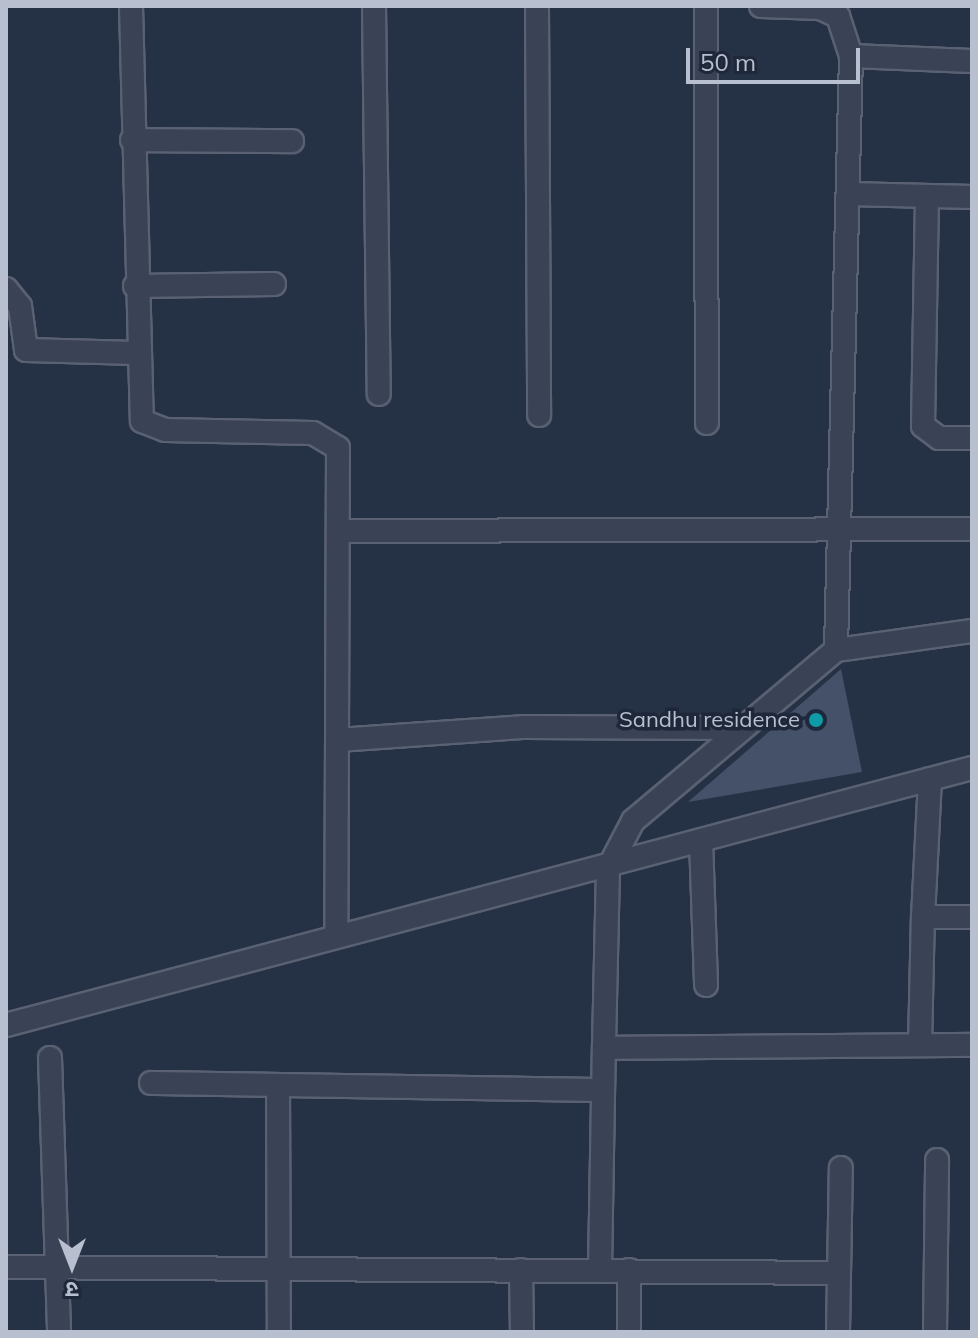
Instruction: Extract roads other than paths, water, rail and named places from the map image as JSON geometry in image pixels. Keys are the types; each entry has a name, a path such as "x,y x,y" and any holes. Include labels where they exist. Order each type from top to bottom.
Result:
{"street":[{"path":"131,6 138,409 152,427 328,437 338,448 341,531 336,936"},
{"path":"374,6 379,394"},
{"path":"537,6 539,415"},
{"path":"706,6 707,423"},
{"path":"761,6 820,8 838,16 851,56 836,650"},
{"path":"851,56 972,61"},
{"path":"132,140 292,141"},
{"path":"849,194 972,197"},
{"path":"927,197 923,426 939,438 972,438"},
{"path":"135,286 274,284"},
{"path":"6,289 20,306 26,350 136,353"},
{"path":"341,531 839,532 972,529"},
{"path":"600,1269 608,869 633,821 739,728 836,650 972,631"},
{"path":"338,740 526,727 739,728"},
{"path":"6,1025 336,936 608,869 701,840 972,768"},
{"path":"920,1045 930,779"},
{"path":"701,840 706,985"},
{"path":"923,917 972,917"},
{"path":"604,1048 972,1045"},
{"path":"50,1058 59,1332"},
{"path":"151,1083 603,1090"},
{"path":"278,1085 279,1332"},
{"path":"935,1332 937,1160"},
{"path":"838,1332 841,1168"},
{"path":"6,1267 278,1265 838,1273"},
{"path":"521,1270 522,1332"},
{"path":"629,1270 629,1332"}],"place":[{"name":"Sandhu residence","path":"816,720"}]}
